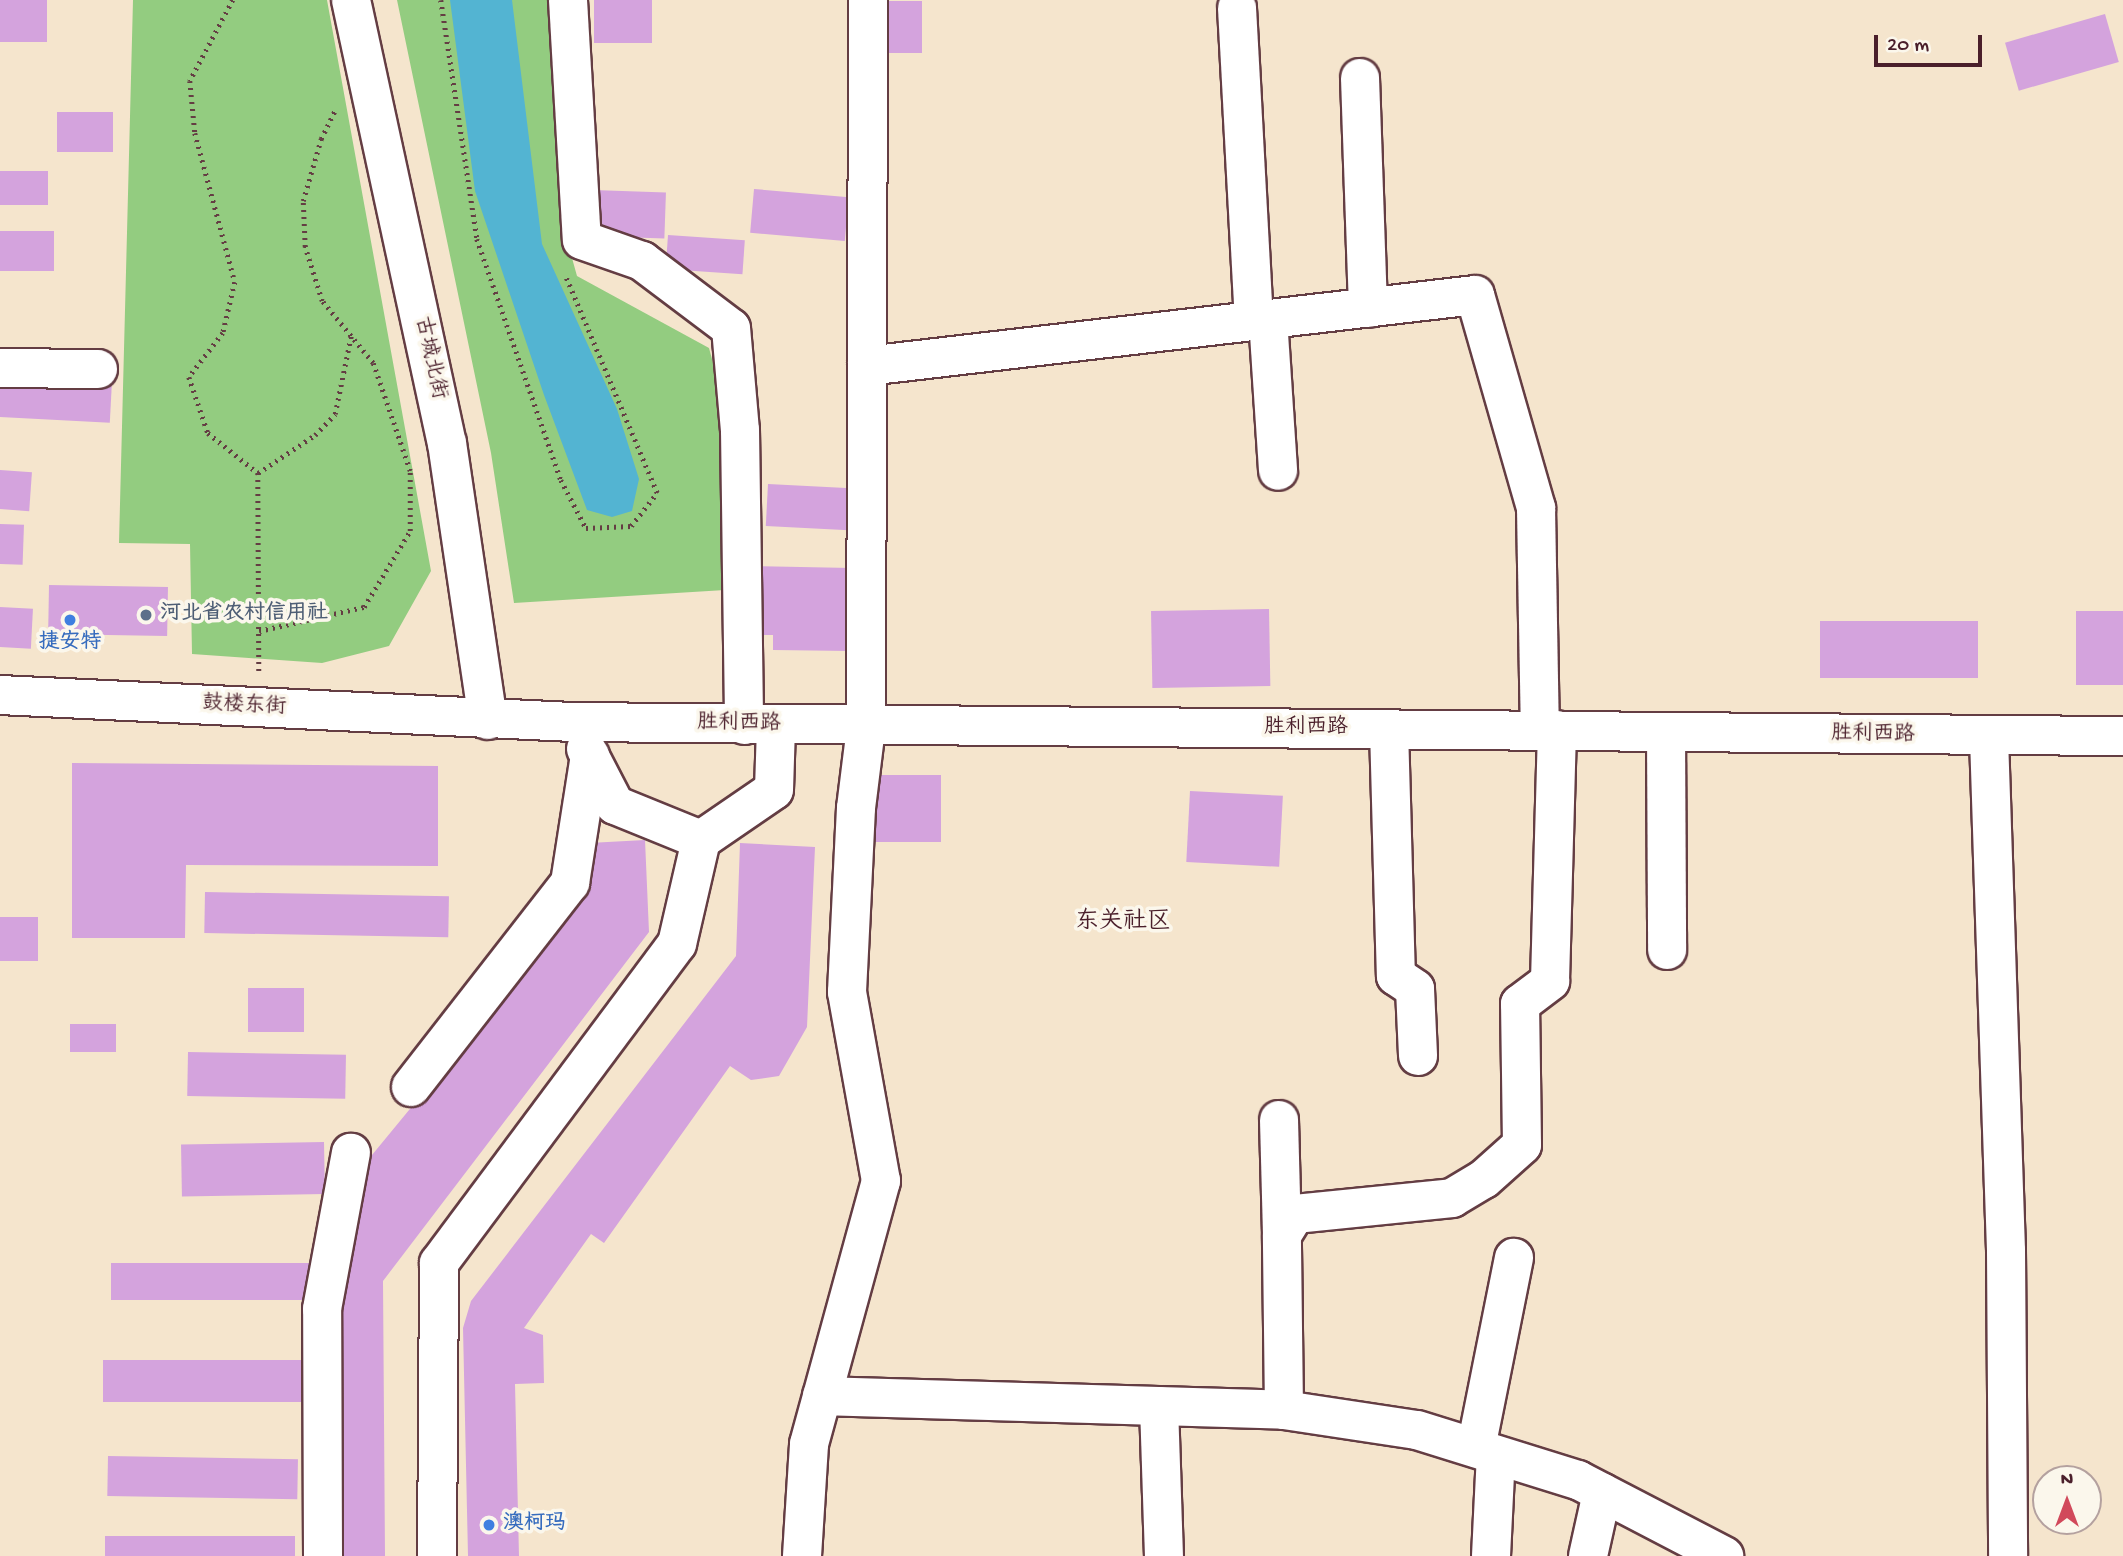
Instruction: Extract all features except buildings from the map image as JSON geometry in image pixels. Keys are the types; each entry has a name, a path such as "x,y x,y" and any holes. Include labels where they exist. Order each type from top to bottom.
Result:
{"street":[{"name":"古城北街","path":"351,0 447,443 488,720"},
{"path":"436,1556 439,1263 677,944 701,841 774,790 760,725 731,328 642,261 582,240 568,0"},
{"path":"802,1556 809,1444 881,1181 847,992 856,808 866,727 868,0"},
{"path":"1237,8 1261,320 1278,471"},
{"path":"1360,78 1368,308"},
{"path":"867,366 1475,295 1536,508 1549,730 1550,981 1520,1004 1522,1145 1484,1179 1452,1198 1295,1214 1283,1235"},
{"path":"0,368 98,369"},
{"name":"鼓楼东街","path":"0,695 488,720"},
{"name":"胜利西路","path":"488,720 866,727 1549,730 1989,738 2123,736"},
{"path":"572,722 615,806 701,841"},
{"path":"1389,729 1396,976 1415,989 1418,1056"},
{"path":"1666,732 1667,950"},
{"path":"1989,738 2007,1251 2008,1556"},
{"path":"411,1087 570,883 590,756"},
{"path":"1279,1119 1284,1410"},
{"path":"323,1556 323,1309 351,1153"},
{"path":"1490,1556 1486,1451 1514,1258"},
{"path":"822,1396 1284,1410 1417,1430 1578,1480 1724,1556"},
{"path":"1159,1406 1164,1556"},
{"path":"1588,1556 1602,1493"}],"path":[{"path":"233,0 190,81 195,133 235,282 223,333 189,377 208,433 258,473"},
{"path":"440,0 477,239 561,480 586,528 631,526 657,493 561,265"},
{"path":"259,631 364,607 410,531 410,471 373,363 323,300 305,247 303,201 321,139 338,102"},
{"path":"258,473 315,435 335,414 351,336"},
{"path":"258,473 258,708"}],"green space":[{"path":"133,0 327,0 431,571 389,646 322,663 192,654 190,544 119,543"},
{"path":"397,0 551,0 565,233 577,276 709,348 731,430 725,590 514,603 491,453"}],"water":[{"path":"450,0 512,0 542,244 617,409 639,479 632,511 612,517 587,510 544,395 475,191"}],"place":[{"name":"河北省农村信用社","path":"146,615"},
{"name":"捷安特","path":"70,620"},
{"name":"澳柯玛","path":"489,1525"}],"district":[{"name":"东关社区","path":"1123,923"}]}
